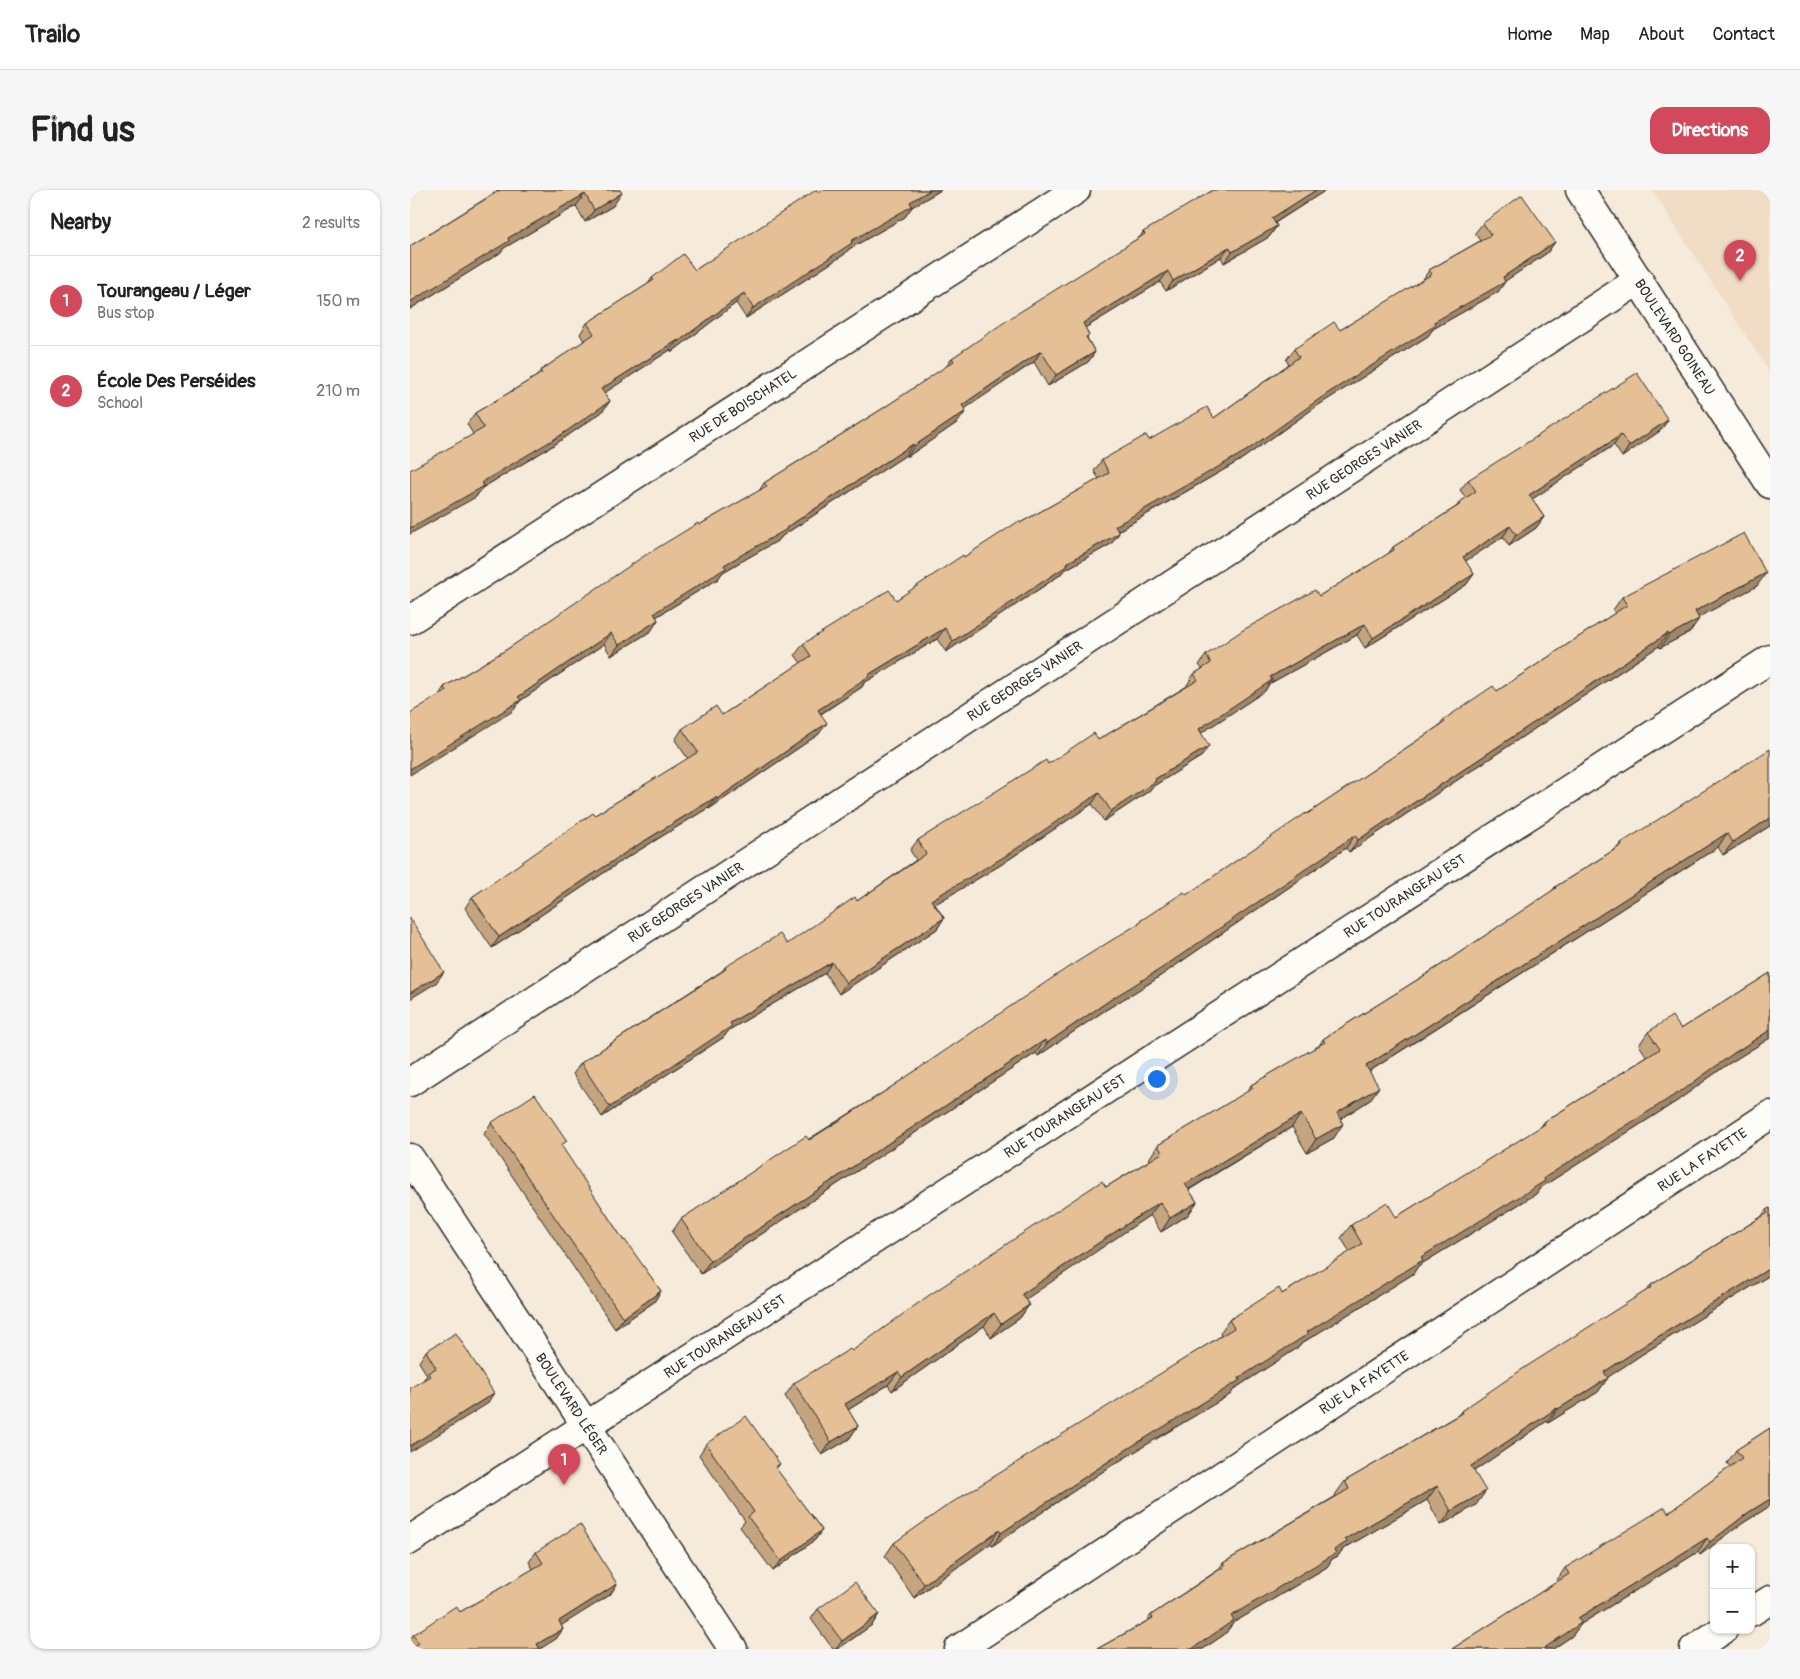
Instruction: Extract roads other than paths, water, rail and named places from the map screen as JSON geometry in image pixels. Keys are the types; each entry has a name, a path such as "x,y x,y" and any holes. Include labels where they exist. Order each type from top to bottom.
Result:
{"street":[{"name":"RUE DE BOISCHATEL","path":"410,620 1076,190"},
{"name":"BOULEVARD GOINEAU","path":"1580,190 1770,484"},
{"name":"RUE GEORGES VANIER","path":"410,1082 1638,280"},
{"name":"RUE TOURANGEAU EST","path":"410,1540 1770,659"},
{"name":"RUE LA FAYETTE","path":"959,1649 1770,1114"},
{"name":"BOULEVARD LÉGER","path":"410,1158 733,1649"},
{"path":"1755,1609 1770,1600"},
{"path":"1694,1649 1717,1634"}],"place":[{"name":"École Des Perséides","path":"1740,281"},
{"name":"Tourangeau / Léger","path":"564,1485"}]}
